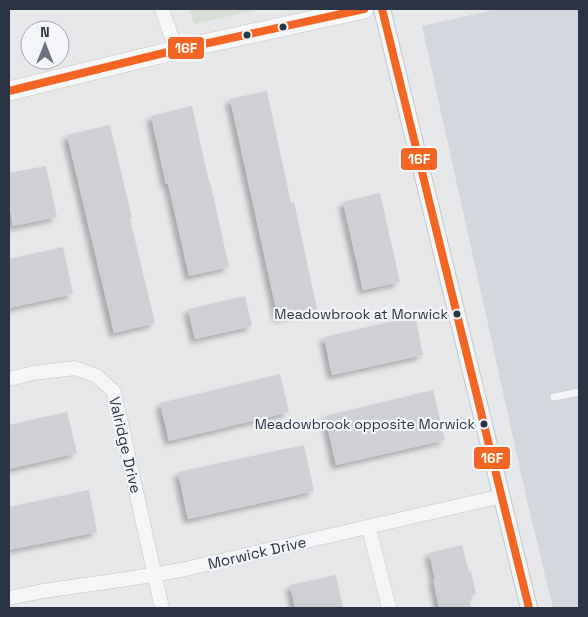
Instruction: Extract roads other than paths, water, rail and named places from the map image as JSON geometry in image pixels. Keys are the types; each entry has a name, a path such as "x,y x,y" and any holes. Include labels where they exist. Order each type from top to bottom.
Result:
{"main road":[{"path":"9,91 176,50 364,9"}],"street":[{"path":"162,9 176,50"},
{"path":"382,9 529,608"},
{"name":"Valridge Drive","path":"9,379 33,373 75,368 97,376 114,392 162,608"},
{"name":"Morwick Drive","path":"9,598 43,590 181,570 502,496"},
{"path":"369,528 389,608"}],"lane":[{"path":"554,397 579,392"}],"place":[{"name":"Meadowbrook at Morwick","path":"457,314"},
{"name":"Meadowbrook opposite Morwick","path":"484,424"}]}
